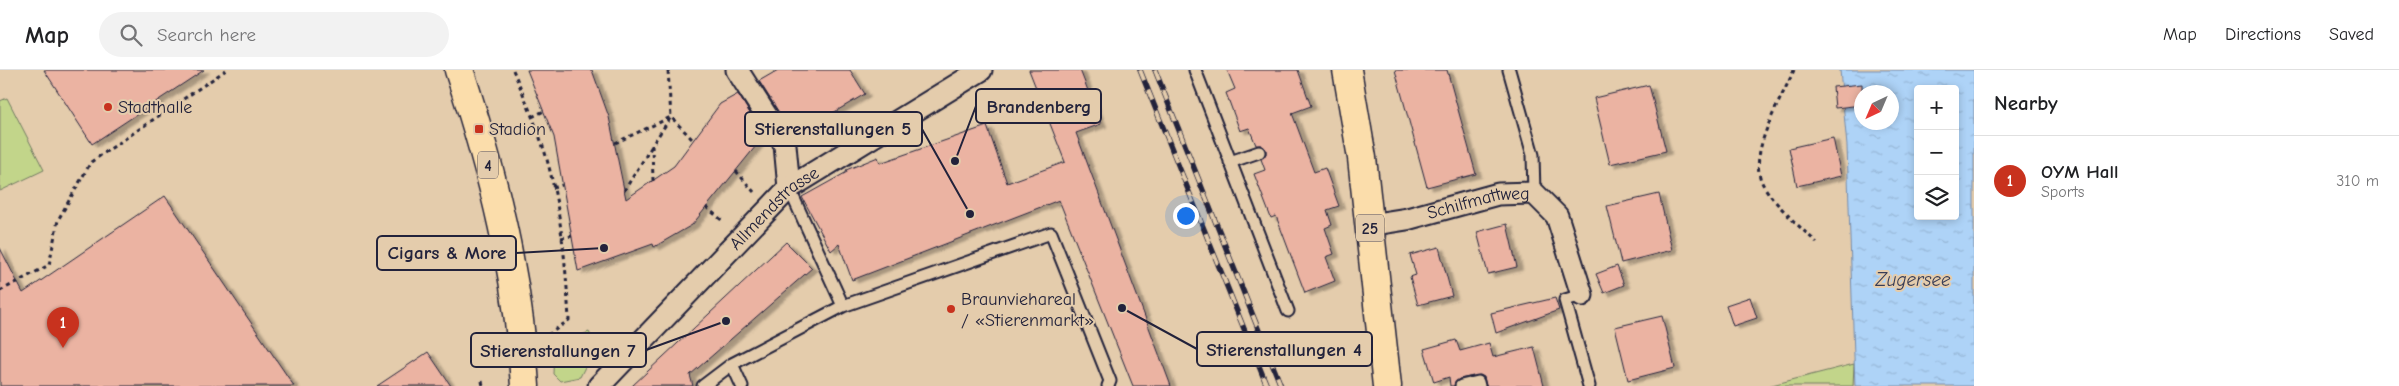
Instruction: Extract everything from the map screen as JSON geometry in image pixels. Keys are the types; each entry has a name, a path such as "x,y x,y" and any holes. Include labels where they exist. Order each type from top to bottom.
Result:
{"main road":[{"name":"4","path":"459,70 479,129 512,262 525,386"},
{"name":"25","path":"1348,70 1362,158 1387,386"}],"street":[{"path":"737,70 785,145 790,188"},
{"name":"Allmendstrasse","path":"599,386 790,188 981,70"},
{"name":"Schilfmattweg","path":"1369,225 1407,218 1498,194 1534,193 1556,216 1582,295"}],"lane":[{"path":"1195,70 1288,310"},
{"path":"1509,70 1533,155 1534,193"},
{"path":"1230,162 1258,152"},
{"path":"790,188 844,306"},
{"path":"703,386 732,364 844,306 1050,233 1110,381 1108,386"},
{"path":"1582,295 1565,300 1589,386"},
{"path":"732,364 742,386"},
{"path":"1461,386 1478,382 1479,386"}],"path":[{"path":"0,291 49,265 58,220 91,162 226,70"},
{"path":"513,70 546,157 561,238 569,320 548,335"},
{"path":"624,192 671,117 668,70"},
{"path":"1794,70 1760,144 1760,178 1780,207 1817,243"},
{"path":"532,117 544,110"},
{"path":"671,117 693,140"},
{"path":"615,143 671,117"},
{"path":"652,145 654,180"},
{"path":"553,188 562,185"},
{"path":"561,238 572,236"}],"green space":[{"path":"7,98 44,170 0,191 0,101"},
{"path":"589,332 596,345 580,377 560,381 553,374 554,346"},
{"path":"1854,364 1853,386 1768,386"}],"water":[{"name":"Zugersee","path":"1840,70 1974,70 1974,386 1855,386 1847,146"}],"building":[{"name":"Stadthalle","path":"44,70 204,70 92,144"},
{"path":"527,70 592,70 609,117 626,199 674,166 720,104 738,94 764,136 692,225 654,247 653,244 578,271 554,137"},
{"path":"778,70 850,70 865,94 794,136 759,81"},
{"path":"1029,70 1080,70 1101,124 1076,133 1171,386 1133,386 1059,200 852,280 839,244 831,251 802,197 847,172 846,170 878,157 880,163 987,126 1007,183 1065,162"},
{"path":"1227,70 1298,70 1311,106 1292,113 1314,172 1325,168 1339,206 1327,210 1332,225 1325,228 1334,254 1326,257 1335,281 1305,293 1276,216 1271,218 1254,174 1265,170 1261,159 1266,154 1266,149 1261,145 1256,145 1249,128 1240,131 1226,93 1235,89"},
{"path":"1395,70 1447,70 1476,174 1427,187"},
{"path":"1862,84 1854,85 1854,106 1835,108 1833,87"},
{"path":"1649,85 1666,151 1610,164 1594,98"},
{"path":"1833,138 1841,176 1797,186 1789,148"},
{"path":"1659,194 1672,250 1621,263 1607,206"},
{"path":"165,196 294,386 0,386 0,248 23,293"},
{"path":"1507,224 1517,267 1488,274 1477,232"},
{"path":"786,242 812,268 690,375 693,386 632,386"},
{"path":"1439,247 1452,296 1418,305 1410,277 1416,275 1410,255"},
{"path":"1617,266 1624,285 1604,293 1596,274"},
{"path":"1750,297 1757,318 1733,326 1726,305"},
{"path":"1555,298 1559,310 1496,333 1491,313"},
{"path":"1662,316 1675,368 1628,380 1615,327"},
{"path":"1456,340 1460,351 1489,343 1493,357 1534,347 1544,386 1486,386 1484,377 1480,375 1459,379 1454,386 1450,386 1449,377 1434,382 1424,349"},
{"path":"428,352 451,386 377,386"}],"railway":[{"path":"1140,70 1267,386"},
{"path":"1155,70 1281,386"}],"place":[{"name":"Stadthalle","path":"108,107"},
{"name":"Stadion","path":"479,129"},
{"name":"Brandenberg","path":"955,161"},
{"name":"Stierenstallungen 5","path":"970,214"},
{"name":"Cigars & More","path":"604,248"},
{"name":"Stierenstallungen 4","path":"1122,308"},
{"name":"Braunviehareal / «Stierenmarkt»","path":"951,309"},
{"name":"Stierenstallungen 7","path":"726,321"},
{"name":"OYM Hall","path":"63,348"}]}
